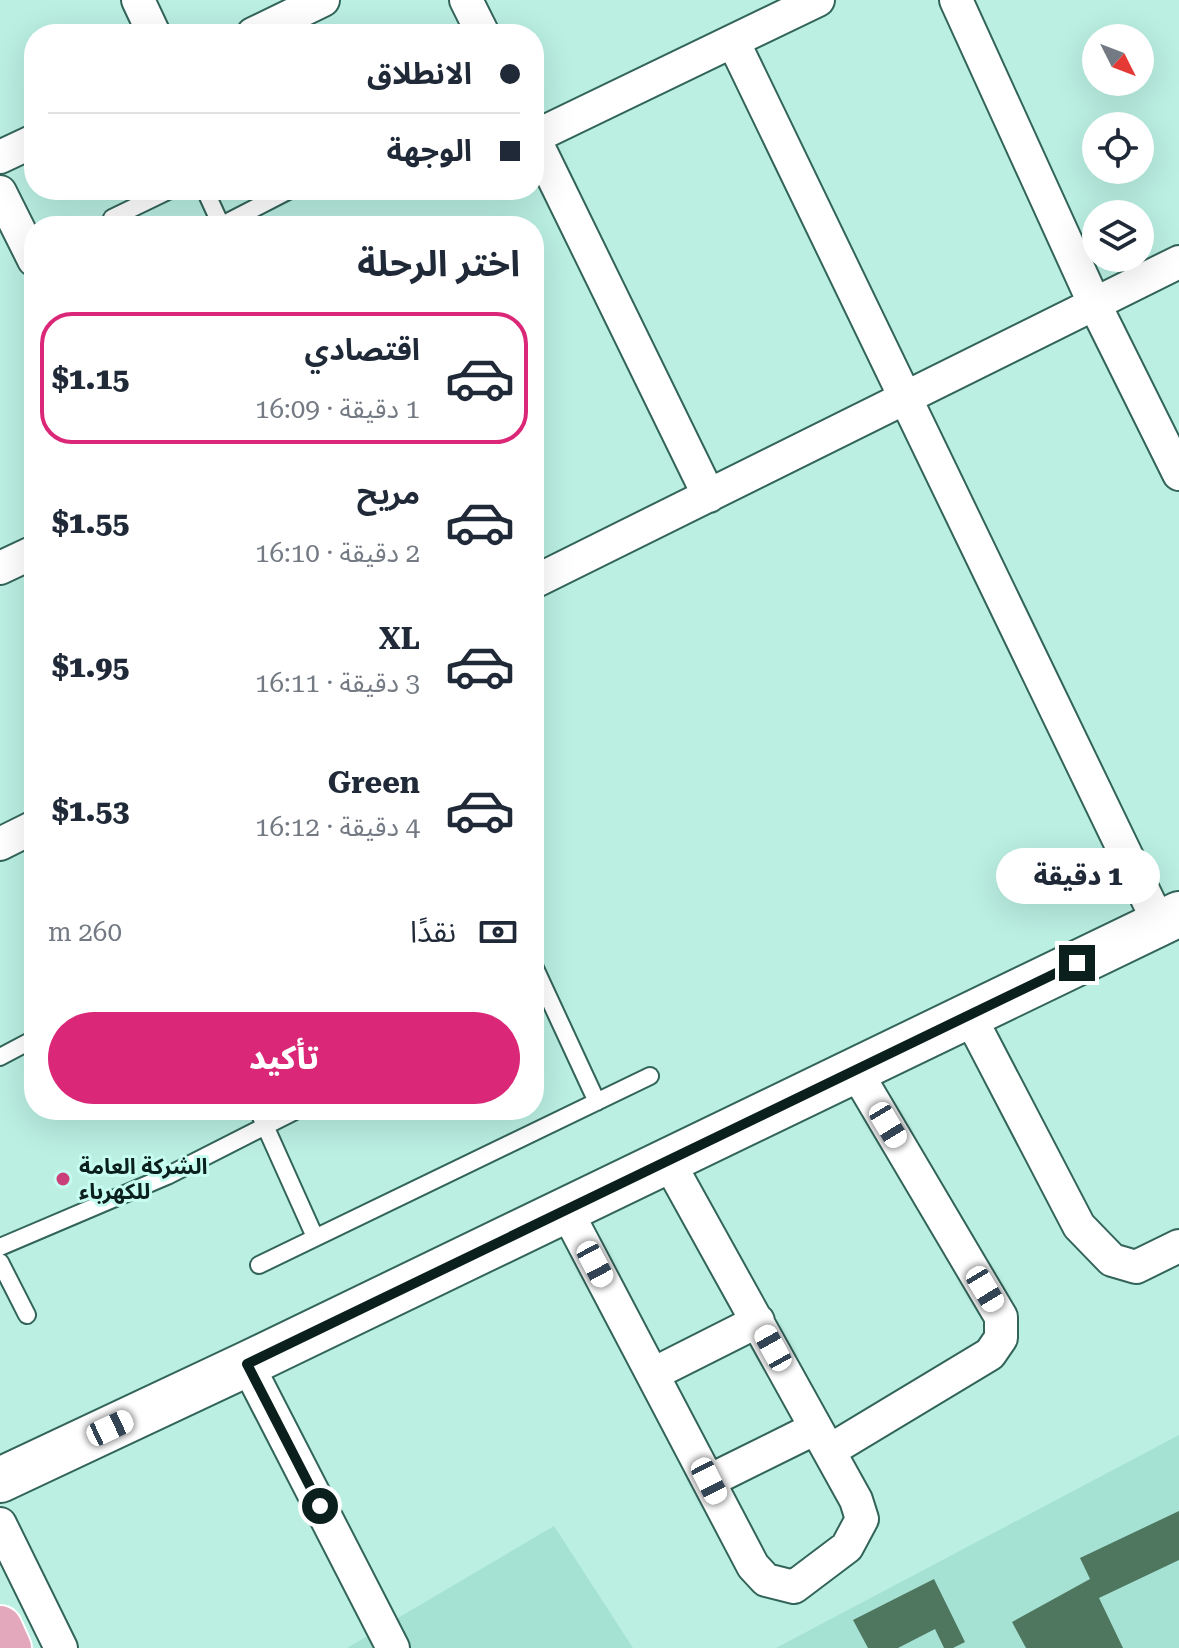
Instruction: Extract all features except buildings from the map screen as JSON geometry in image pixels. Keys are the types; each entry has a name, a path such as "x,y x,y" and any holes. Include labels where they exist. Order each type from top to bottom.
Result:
{"highway":[{"path":"0,1628 9,1648"}],"main road":[{"path":"0,1480 247,1364 1169,918"}],"street":[{"path":"138,0 149,24"},
{"path":"274,24 323,0"},
{"path":"466,0 478,24"},
{"path":"544,133 818,0"},
{"path":"956,0 1095,305 1179,474"},
{"path":"733,41 905,399 1169,918"},
{"path":"0,157 24,146"},
{"path":"544,158 709,496"},
{"path":"0,192 24,240"},
{"path":"544,577 1179,262"},
{"path":"0,568 24,557"},
{"path":"0,844 24,832"},
{"path":"969,1015 1079,1226 1112,1260 1136,1267 1179,1246"},
{"path":"709,1481 823,1440 990,1354 1001,1338 1001,1317 855,1070"},
{"path":"566,1210 753,1566 766,1580 794,1587 847,1547 862,1519 856,1500 668,1161"},
{"path":"653,1374 758,1321"},
{"path":"247,1364 393,1648"},
{"path":"0,1524 61,1648"}],"lane":[{"path":"116,216 149,200"},
{"path":"239,216 271,200"},
{"path":"544,993 597,1102"},
{"path":"0,1057 24,1044"},
{"path":"259,1265 650,1076"},
{"path":"262,1120 315,1237"},
{"path":"0,1247 167,1176 278,1120"},
{"path":"0,1262 27,1315"}],"shaded area":[{"path":"1179,1435 1179,1648 776,1648"},
{"path":"554,1526 633,1648 347,1648"}],"place":[{"name":"الشركة العامة للكهرباء","path":"63,1179"}],"route":[{"path":"320,1506 247,1364 1077,963"}]}
